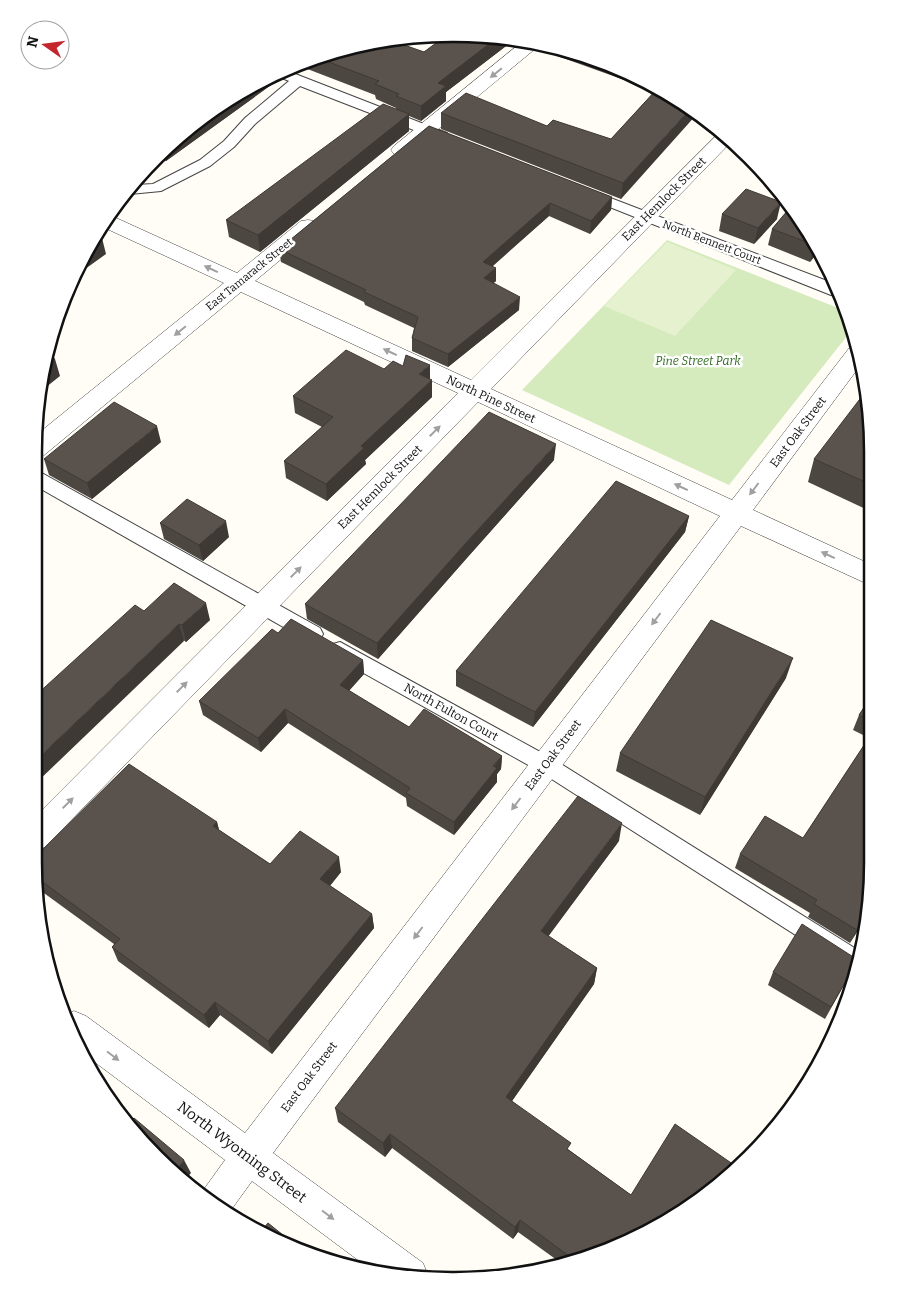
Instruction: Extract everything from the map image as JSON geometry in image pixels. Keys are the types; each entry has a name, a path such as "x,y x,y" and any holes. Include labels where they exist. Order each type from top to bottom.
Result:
{"street":[{"path":"389,160 525,49"},
{"name":"East Hemlock Street","path":"42,830 720,141"},
{"name":"East Tamarack Street","path":"42,443 322,215"},
{"name":"North Pine Street","path":"113,223 864,572"},
{"name":"East Oak Street","path":"218,1197 853,359"},
{"name":"North Wyoming Street","path":"80,1031 399,1268"}],"lane":[{"path":"290,77 453,141"},
{"path":"138,190 156,188 205,163 229,144 250,121 300,80"},
{"name":"North Bennett Court","path":"573,187 828,288"},
{"name":"North Fulton Court","path":"42,482 546,765 852,959"}],"green space":[{"name":"Pine Street Park","path":"667,240 837,307 847,336 729,485 522,390"},
{"path":"667,242 736,270 675,336 604,306"}],"building":[{"path":"437,43 489,44 438,83 446,86 421,106 396,96 399,94 375,84 379,81 328,62 373,50 405,45 424,52"},
{"path":"466,93 547,126 553,120 611,139 652,94 685,115 623,183 441,113"},
{"path":"383,104 409,114 258,235 226,220"},
{"path":"429,126 612,197 591,221 550,203 483,262 496,268 484,278 520,297 448,354 412,338 418,317 279,249"},
{"path":"746,189 777,201 779,204 758,228 722,214"},
{"path":"786,213 805,241 772,229"},
{"path":"346,350 384,369 393,361 403,366 406,355 430,365 419,374 432,380 361,446 364,448 326,484 284,461 333,417 293,396"},
{"path":"860,399 863,426 864,481 814,459"},
{"path":"114,402 157,426 87,483 44,459"},
{"path":"489,412 556,444 377,643 305,604"},
{"path":"616,481 689,516 535,712 456,671"},
{"path":"187,499 226,521 199,545 160,523"},
{"path":"174,583 206,603 182,625 179,624 42,754 42,690 135,605 144,611"},
{"path":"291,619 363,660 340,685 409,727 424,709 502,756 493,766 497,768 454,822 406,793 410,788 285,709 258,738 199,701 272,629 278,633"},
{"path":"711,620 793,658 705,797 620,753"},
{"path":"864,707 864,718 859,715"},
{"path":"864,745 863,888 857,930 814,904 817,900 740,854 765,816 803,838"},
{"path":"129,764 217,822 213,826 270,864 300,831 339,857 320,879 372,914 268,1041 215,1002 204,1015 112,947 120,939 43,882 42,850"},
{"path":"578,796 622,823 541,931 597,968 506,1097 571,1143 567,1149 631,1195 675,1124 731,1163 724,1170 703,1187 658,1217 610,1240 568,1255 520,1220 515,1227 390,1134 383,1143 335,1108"},
{"path":"802,924 852,956 845,982 831,1007 773,972"},
{"path":"133,1119 184,1160 179,1167 144,1132"},
{"path":"268,1223 281,1233 271,1229 265,1226"}]}
